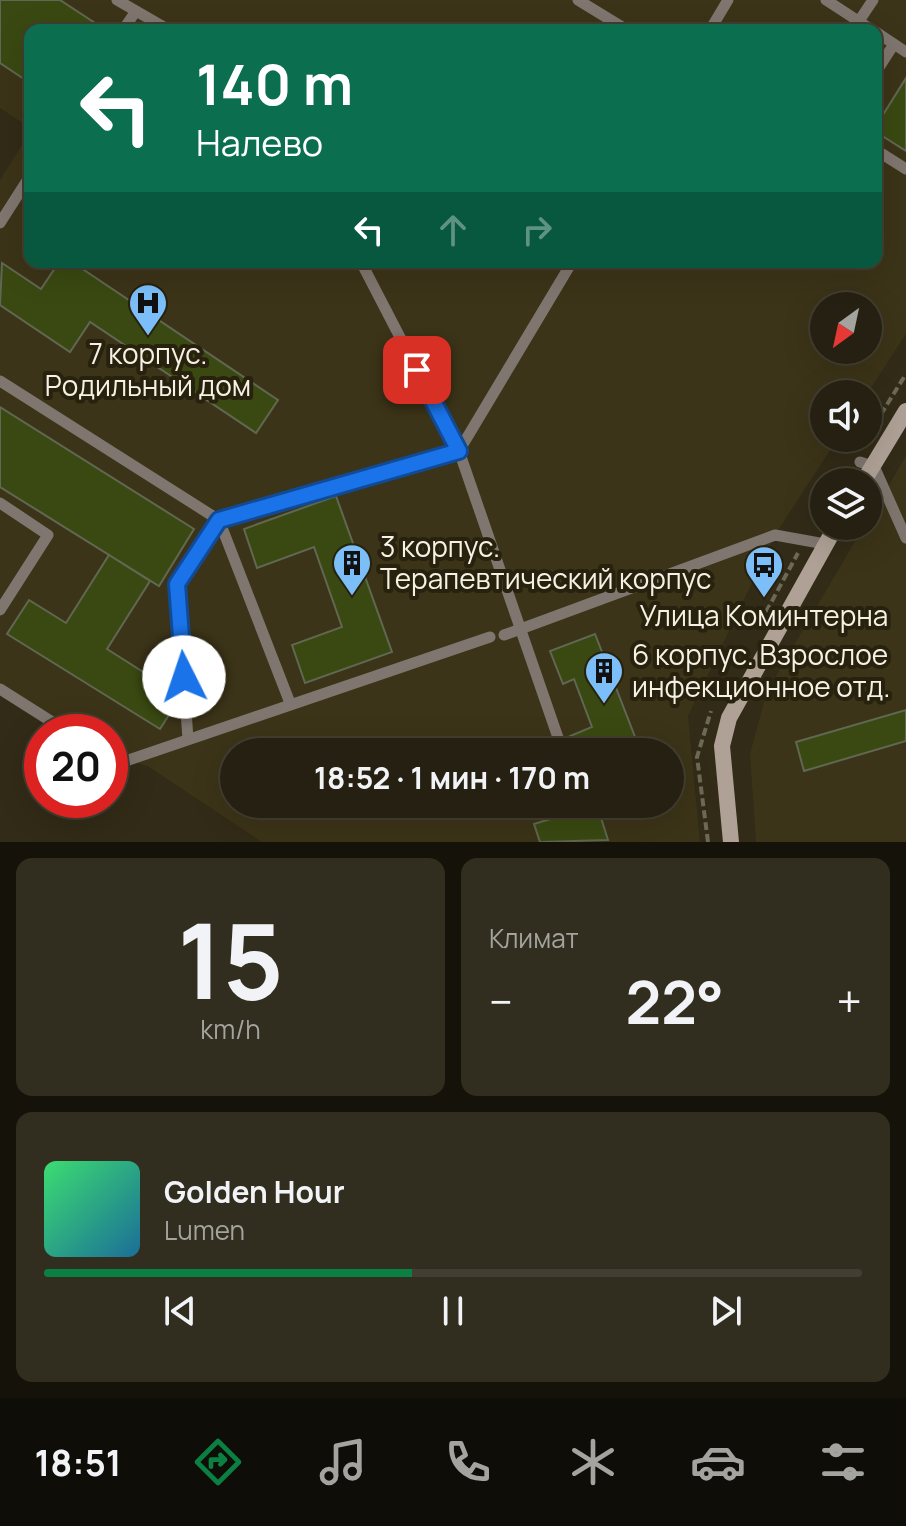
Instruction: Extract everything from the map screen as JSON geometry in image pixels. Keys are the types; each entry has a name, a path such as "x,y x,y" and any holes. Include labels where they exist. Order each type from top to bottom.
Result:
{"street":[{"path":"867,468 906,411"},
{"path":"731,842 722,746 729,718 815,540"}],"lane":[{"path":"117,0 159,24"},
{"path":"578,0 617,24"},
{"path":"714,24 728,0"},
{"path":"826,0 864,24"},
{"path":"859,21 873,0"},
{"path":"127,24 136,11"},
{"path":"882,36 906,52"},
{"path":"882,63 894,44"},
{"path":"882,154 906,169"},
{"path":"0,223 24,185"},
{"path":"364,268 459,451 558,738"},
{"path":"188,739 177,584 219,520 459,451 568,268"},
{"path":"0,381 219,520 290,703"},
{"path":"868,464 906,538"},
{"path":"0,503 48,535 0,610"},
{"path":"504,635 775,535 810,538"},
{"path":"128,760 490,637"},
{"path":"0,689 40,714"}],"shaded area":[{"path":"0,0 906,0 906,334 876,380 810,380 810,452 829,452 819,468 810,468 810,481 775,535 688,716 700,842 262,842 226,818 684,818 684,738 220,738 220,814 149,767 128,759 128,714 28,714 0,696 0,180 24,142 24,268 882,268 882,24 24,24 24,124 0,108"},
{"path":"906,456 906,842 756,842 750,754 767,691 856,540 882,540 882,496"}],"building":[{"path":"0,0 60,0 96,24 24,24 24,79 0,63"},
{"path":"906,78 906,151 882,136 882,116"},
{"name":"7 корпус. Родильный дом","path":"2,263 41,289 55,268 81,268 278,400 256,433 90,322 70,352 0,305"},
{"path":"0,407 194,529 159,586 0,487"},
{"name":"3 корпус. Терапевтический корпус","path":"336,496 392,652 305,683 292,645 342,627 314,547 257,568 244,529"},
{"path":"109,555 150,581 107,649 181,696 160,729 7,634 29,600 66,623"},
{"name":"6 корпус. Взрослое инфекционное отд.","path":"595,634 635,738 571,738 592,727 574,679 563,684 550,651"},
{"path":"906,710 906,741 804,771 796,742"},
{"path":"554,818 601,818 608,840 540,842 534,824"}],"place":[{"name":"7 корпус. Родильный дом","path":"148,337"},
{"name":"3 корпус. Терапевтический корпус","path":"352,597"},
{"name":"Улица Коминтерна","path":"764,599"},
{"name":"6 корпус. Взрослое инфекционное отд.","path":"604,705"}],"route":[{"path":"184,677 177,584 219,520 459,451 417,370"}]}
